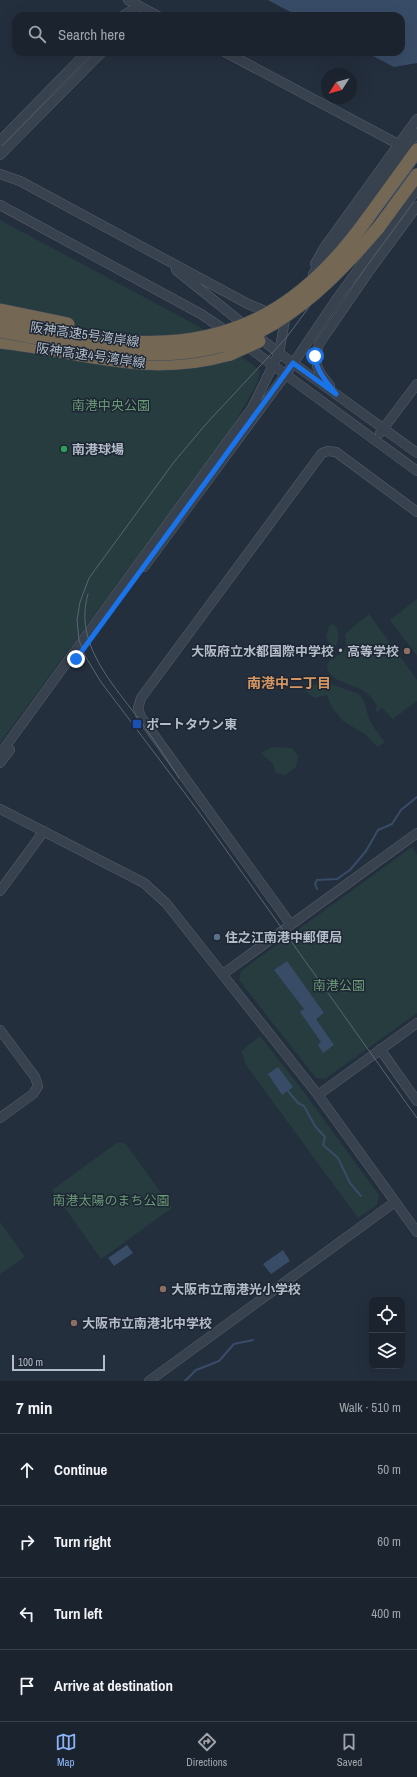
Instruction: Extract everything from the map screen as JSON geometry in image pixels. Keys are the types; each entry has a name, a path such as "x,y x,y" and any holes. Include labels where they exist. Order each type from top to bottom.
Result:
{"highway":[{"name":"阪神高速4号湾岸線","path":"0,310 90,329 141,336 174,336 223,326 248,318 269,308 303,285 335,256 366,219 417,150"},
{"name":"阪神高速4号湾岸線","path":"0,342 120,362 144,364 193,362 230,354 269,335 314,304 339,278 417,175"},
{"name":"阪神高速5号湾岸線","path":"0,321 132,342 178,341 221,333 261,317 305,288 338,257 366,219"},
{"name":"阪神高速5号湾岸線","path":"0,331 138,353 191,351 233,343 270,326 303,304 330,280 379,227"}],"street":[{"path":"128,0 150,12"},
{"path":"129,12 139,6"},
{"path":"137,12 139,6"},
{"path":"0,141 83,56"},
{"path":"0,155 98,56"},
{"path":"233,56 398,144"},
{"path":"304,286 324,248 417,119"},
{"path":"0,754 252,408 278,353 286,313 290,305 417,132"},
{"path":"0,174 20,181 258,310 273,313 290,305"},
{"path":"0,763 286,374 336,300 417,189"},
{"path":"0,205 201,314 376,439 417,471"},
{"path":"336,394 319,372 315,363 318,344 417,206"},
{"path":"158,255 278,353 417,453"},
{"path":"376,439 417,384"},
{"path":"291,925 141,717 138,708 141,698 322,453 328,450 336,452 417,512"},
{"path":"0,809 144,884 166,903 318,1095 417,1232"},
{"path":"0,891 44,831"},
{"path":"223,974 417,833"},
{"path":"318,1095 417,1023"},
{"path":"0,1030 35,1077 38,1086 33,1094 0,1118"},
{"path":"380,1049 417,1101"},
{"path":"149,1381 395,1202"}],"green space":[{"name":"南港中央公園","path":"0,220 198,326 260,370 258,381 231,430 0,743"},
{"path":"417,599 417,656 390,620"},
{"path":"369,614 417,680 417,701 393,719 382,708 377,712 375,710 377,706 366,693 341,681 331,675 328,671 328,663 341,654 346,647 345,634"},
{"path":"333,624 338,632 338,642 335,647 331,646 326,638 329,626"},
{"path":"328,683 359,694 362,697 372,724 385,742 378,747 366,735 343,721 331,706 327,695 315,698 305,691 313,685"},
{"path":"273,747 292,748 298,756 296,767 285,775 276,773 273,764 261,753"},
{"name":"南港公園","path":"412,847 417,855 417,1013 325,1079 316,1078 239,980 241,971"},
{"path":"260,1036 300,1087 379,1195 377,1205 358,1218 246,1065 241,1051"},
{"name":"南港太陽のまち公園","path":"118,1142 126,1144 172,1208 101,1259 52,1190"},
{"path":"0,1222 25,1257 0,1274"}],"water":[{"path":"268,0 417,0 417,63 394,67 373,56 405,56 405,12 290,12"},
{"path":"287,961 324,1013 316,1019 334,1045 323,1053 318,1045 321,1042 300,1012 304,1009 274,970"},
{"path":"278,1067 293,1087 282,1095 268,1074"},
{"path":"127,1245 133,1253 114,1266 108,1258"},
{"path":"283,1250 290,1261 271,1274 263,1264"}],"waterway":[{"path":"317,889 315,884 317,880 337,879 350,870 366,851 378,830 392,824 401,810 417,797"},
{"path":"288,1091 298,1103 304,1106 315,1126 325,1137 323,1145 338,1158 350,1183 361,1196"},
{"path":"185,1381 196,1370 219,1361 234,1344 253,1340"}],"tram line":[{"path":"417,162 286,338 206,424 174,462 89,578 80,602 77,620 79,640 85,656 101,682 199,812 417,1118"},
{"path":"88,594 85,612 86,630 91,647 108,678 151,736 179,778"}],"place":[{"name":"南港球場","path":"64,449"},
{"name":"大阪府立水都国際中学校・高等学校","path":"407,651"},
{"name":"ポートタウン東","path":"137,724"},
{"name":"住之江南港中郵便局","path":"217,937"},
{"name":"大阪市立南港光小学校","path":"163,1289"},
{"name":"大阪市立南港北中学校","path":"74,1323"}],"district":[{"name":"南港中二丁目","path":"289,683"}],"route":[{"path":"76,659 293,363 336,394 319,372 315,363 315,356"}]}
